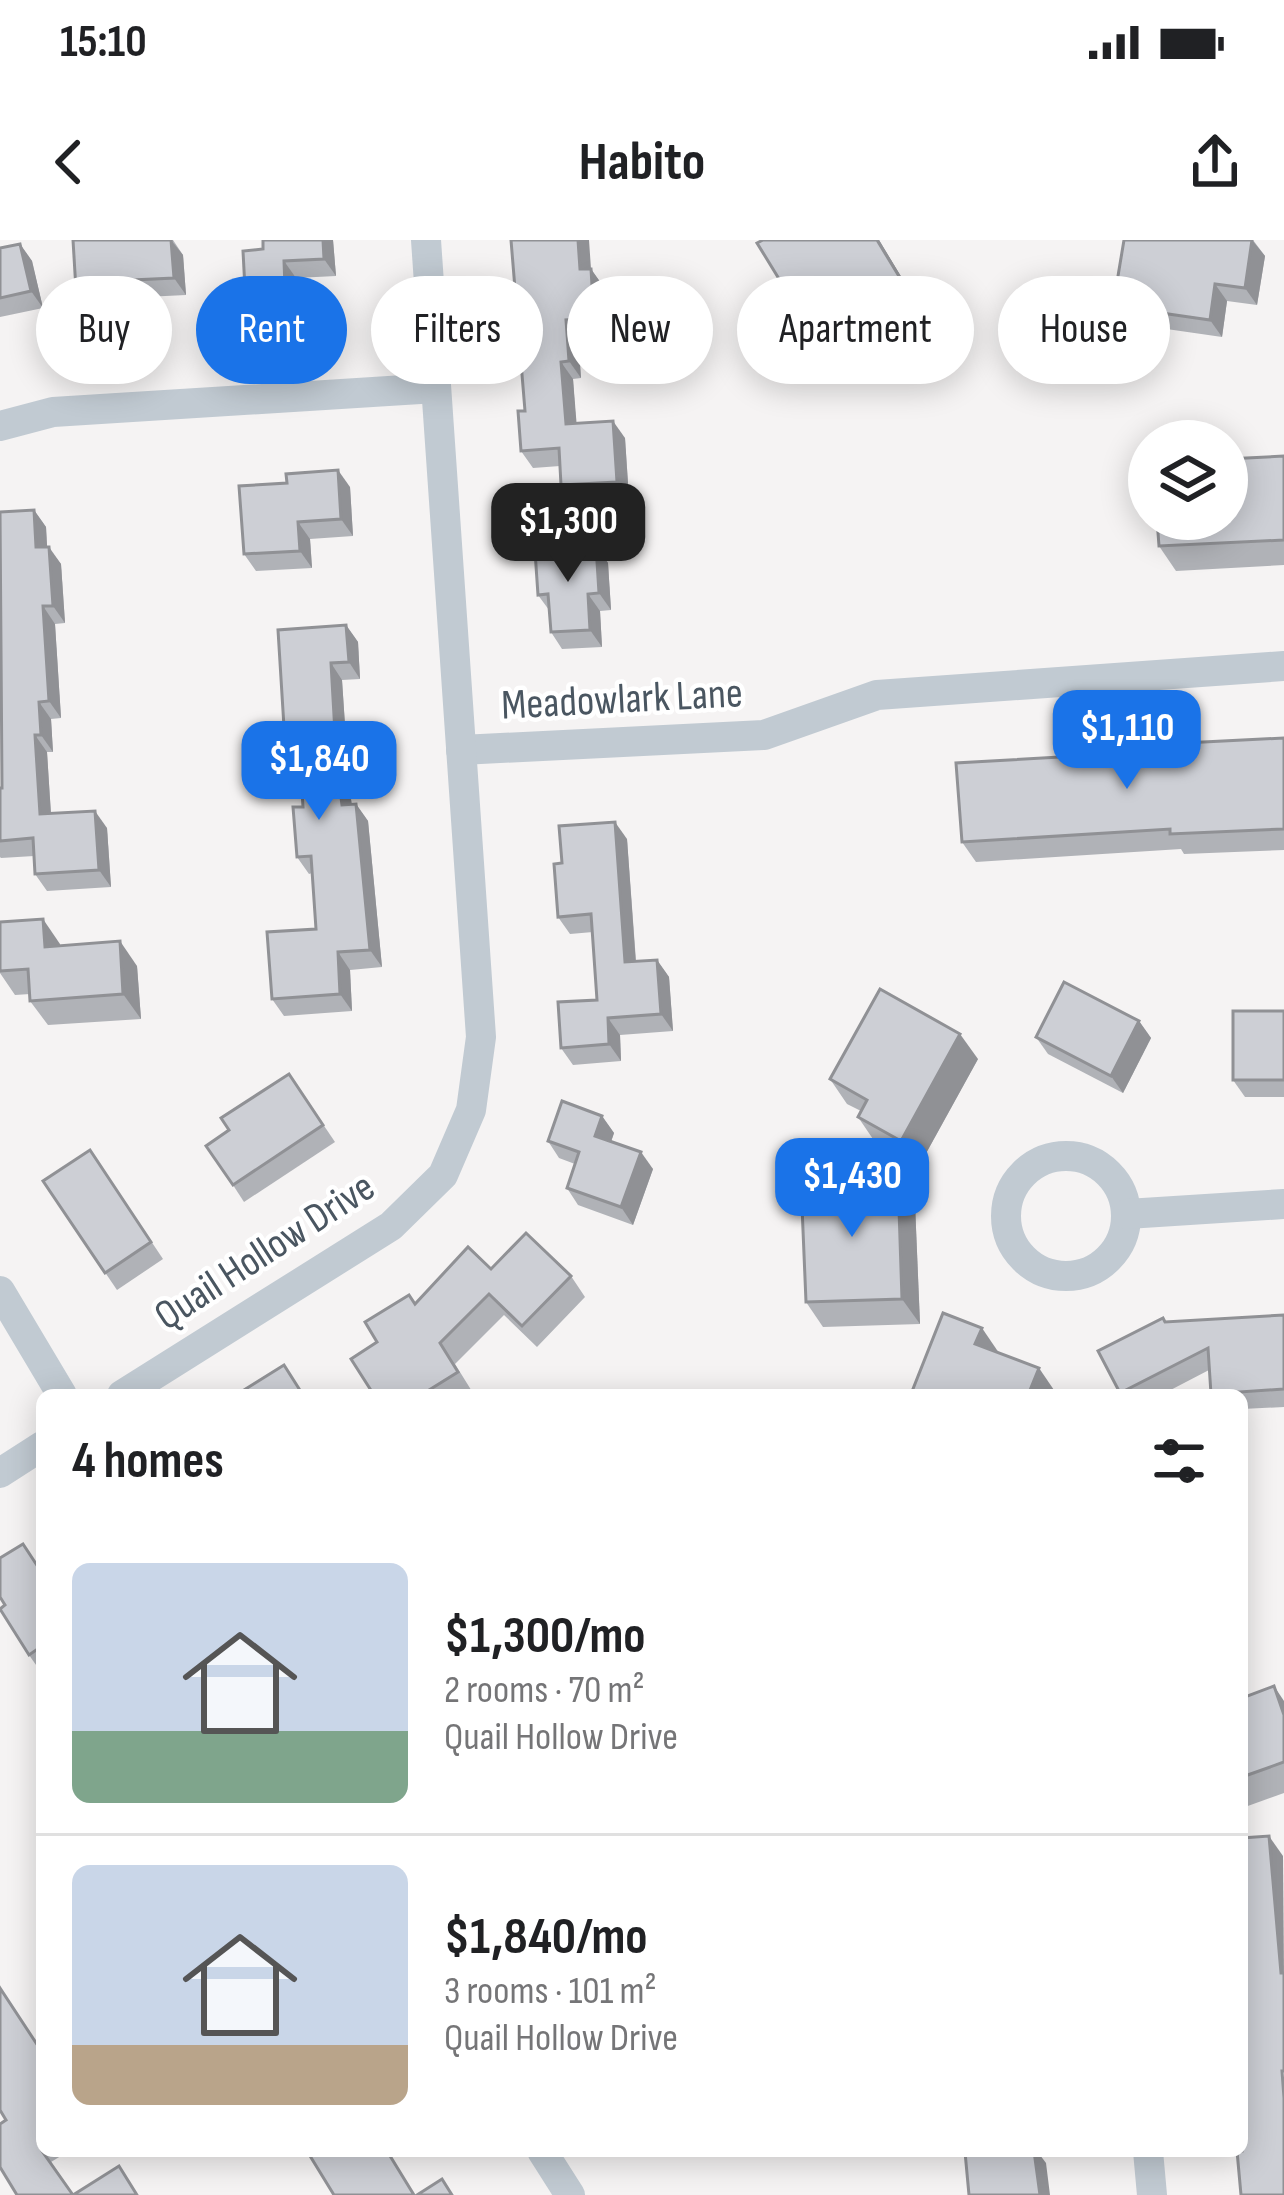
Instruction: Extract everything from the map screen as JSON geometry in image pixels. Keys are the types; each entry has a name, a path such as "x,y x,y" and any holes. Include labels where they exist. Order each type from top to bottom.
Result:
{"street":[{"name":"Quail Hollow Drive","path":"132,1389 391,1226 443,1174 471,1110 481,1037 426,240"},
{"path":"0,426 53,412 436,388"},
{"name":"Meadowlark Lane","path":"461,750 764,735 877,694 1284,666"},
{"path":"1060,1156 1080,1157 1098,1165 1123,1195 1127,1214 1115,1252 1101,1266 1062,1276 1042,1272 1025,1261 1006,1226 1013,1188 1025,1172 1060,1156"},
{"path":"1127,1214 1284,1204"},
{"path":"0,1291 58,1389"},
{"path":"0,1473 36,1450"},
{"path":"546,2157 570,2195"},
{"path":"1149,2157 1152,2195"}],"building":[{"path":"73,240 171,240 174,278 75,276"},
{"path":"263,240 323,240 324,259 284,261 285,276 244,276 243,251 263,249"},
{"path":"511,240 578,240 580,269 591,269 591,276 567,276 567,361 561,362 566,424 613,421 617,482 561,485 559,448 521,451 518,411 525,411 523,384 543,384 543,276 514,276"},
{"path":"877,240 899,276 777,276 757,243"},
{"path":"1124,240 1252,240 1245,288 1215,284 1210,320 1170,314 1170,276 1118,276"},
{"path":"20,244 31,291 0,298 0,248"},
{"path":"1284,456 1284,540 1159,546 1159,540 1248,540 1248,458"},
{"path":"338,470 341,519 298,522 300,551 244,554 239,486 287,483 286,474"},
{"path":"34,510 36,547 49,547 53,606 43,606 49,701 39,702 41,735 35,735 40,814 95,811 99,870 35,874 33,838 0,841 0,512"},
{"path":"596,546 599,593 588,594 590,630 551,632 548,594 538,595 535,551"},
{"path":"346,625 349,662 331,663 337,768 342,805 356,804 370,950 338,952 340,994 272,999 267,932 316,929 311,856 297,857 293,807 303,807 298,726 284,727 278,630"},
{"path":"1284,738 1284,829 1170,834 1170,829 962,842 956,763 1165,751 1165,744"},
{"path":"615,822 625,962 657,960 661,1014 608,1018 609,1044 561,1048 558,1002 597,1000 591,914 558,917 554,864 562,863 559,826"},
{"path":"43,919 45,947 120,941 123,994 30,1001 28,969 0,971 0,922"},
{"path":"1064,982 1139,1021 1111,1076 1036,1037"},
{"path":"880,989 960,1034 901,1141 858,1117 867,1100 830,1079"},
{"path":"1233,1011 1284,1011 1284,1080 1233,1080"},
{"path":"289,1074 323,1125 233,1185 206,1146 229,1130 221,1118"},
{"path":"562,1101 602,1116 595,1136 641,1152 621,1207 567,1188 579,1152 548,1141"},
{"path":"90,1150 151,1242 105,1273 43,1181"},
{"path":"898,1179 902,1299 806,1302 801,1182"},
{"path":"526,1233 571,1276 522,1326 489,1294 440,1343 458,1372 431,1389 370,1389 351,1359 377,1342 365,1322 409,1295 415,1304 468,1247 491,1269"},
{"path":"943,1313 982,1328 975,1344 1039,1368 1030,1389 913,1389"},
{"path":"1284,1315 1284,1389 1211,1389 1208,1348 1128,1389 1118,1389 1098,1351 1163,1318 1165,1322"},
{"path":"284,1365 299,1389 246,1389"},
{"path":"23,1544 36,1564 36,1650 29,1655 0,1609 5,1605 0,1597 0,1558"},
{"path":"1274,1686 1284,1715 1284,1762 1248,1775 1248,1696"},
{"path":"1269,1836 1284,1973 1284,2195 1241,2195 1238,2157 1248,2157 1248,1838"},
{"path":"0,1988 36,2043 36,2157 46,2157 73,2195 17,2195 0,2167 0,2124 6,2120 0,2110"},
{"path":"311,2157 391,2157 414,2195 334,2195"},
{"path":"965,2157 1035,2157 1040,2195 969,2195"},
{"path":"119,2166 137,2195 73,2195"},
{"path":"442,2179 452,2195 417,2195"}]}
